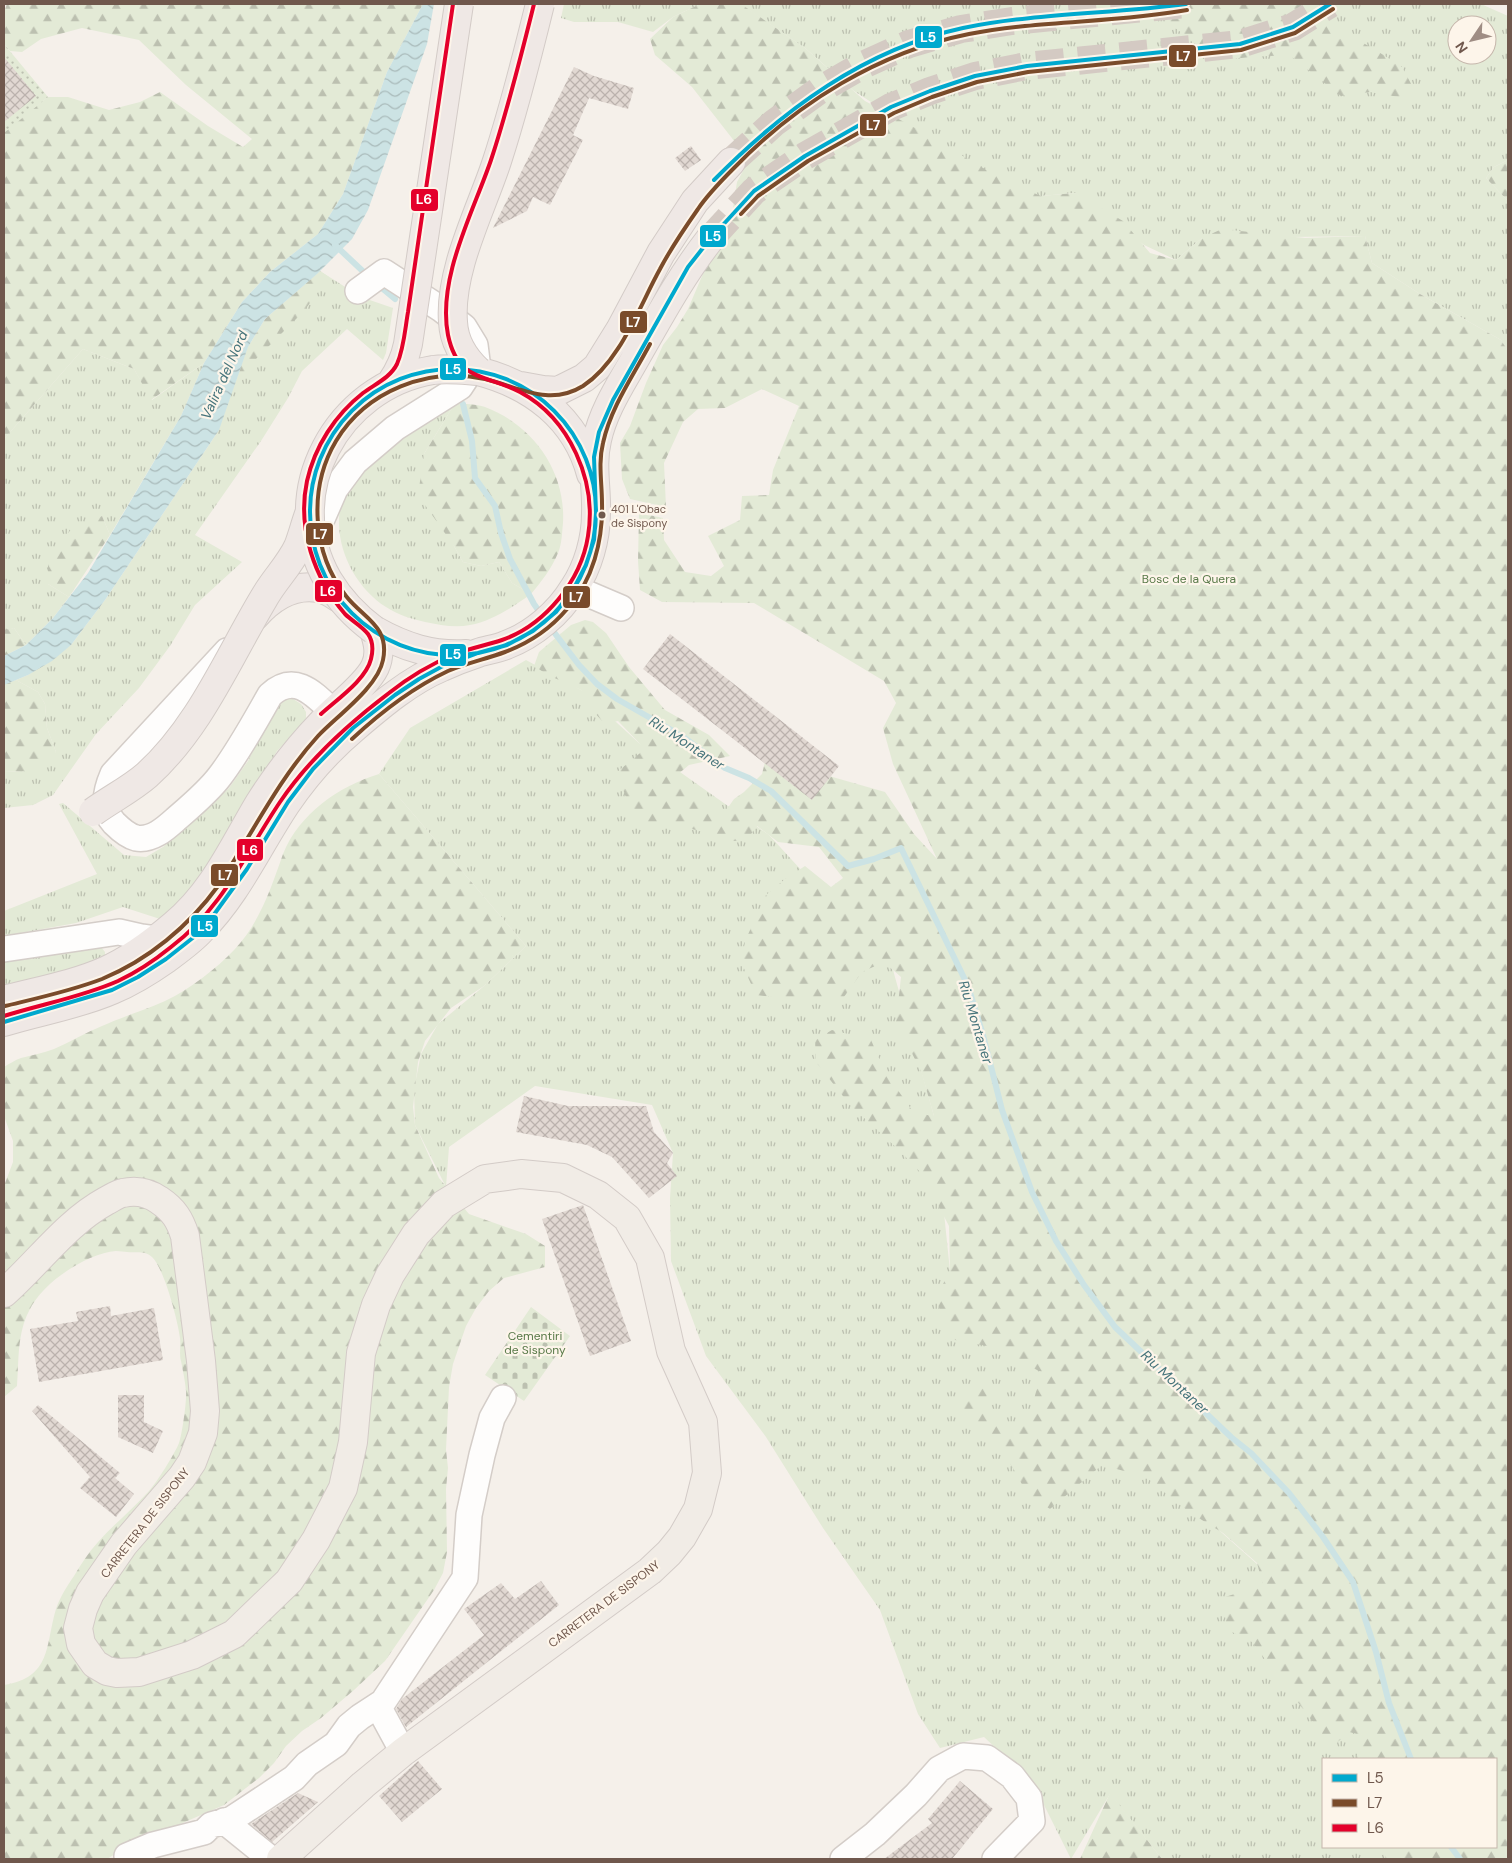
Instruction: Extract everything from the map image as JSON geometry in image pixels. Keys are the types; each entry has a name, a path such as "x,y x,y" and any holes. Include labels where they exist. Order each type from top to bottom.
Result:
{"highway":[{"path":"391,383 400,371 406,358 459,4"},
{"path":"478,371 467,361 456,340 453,305 460,264 496,163 520,87 540,4"},
{"path":"521,386 558,391 584,378 597,367 620,330 661,253 695,202 731,162"},
{"path":"4,1022 98,995 138,977 188,942 210,920 247,869 288,802 313,769 335,745 377,710 419,679 441,667 506,645 533,631 556,612 574,588 586,565 594,540 596,513 594,457 599,432 613,400 671,294 688,267 710,239"},
{"path":"93,812 145,776 165,756 192,720 214,687 265,596 284,571 298,547 310,509 316,471 333,435 358,405 391,383 433,370 478,371 521,386 540,398 566,424 578,442 587,462 594,488"},
{"path":"310,509 312,535 318,557 327,578 355,616 374,630 397,643 422,651 448,655 478,653"},
{"path":"251,621 265,604 283,593 304,587 320,588 340,598"},
{"path":"4,1000 71,983 106,970 123,962 156,939 185,915 215,880 261,801 283,768 375,667 379,654 374,630"}],"main road":[{"name":"CARRETERA DE SISPONY","path":"4,1293 76,1222 92,1209 117,1195 131,1191 146,1193 172,1210 180,1221 185,1236 201,1361 205,1411 203,1433 192,1462 182,1477 124,1544 90,1593 82,1609 78,1628 81,1644 95,1664 112,1672 139,1672 192,1655 234,1634 290,1581 316,1540 343,1488 353,1442 362,1353 376,1306 390,1274 416,1234 444,1204 485,1179 521,1174 563,1178 598,1195 627,1218 650,1258 671,1351 703,1422 707,1473 698,1509 682,1537 650,1571 403,1752 363,1785 281,1859"}],"street":[{"path":"333,712 305,687 282,686 270,695 249,733 219,777 190,807 162,831 148,837 136,838 125,833 113,822 106,810 106,790 113,774 228,650 281,583 318,528 335,490 355,462 395,428 460,387 477,361 475,345 464,327 441,309 384,272 358,291"},
{"path":"574,588 621,608"},
{"path":"4,949 119,932 156,939 210,920"},
{"path":"98,995 123,962 131,944 128,934"},
{"path":"128,1859 127,1856 153,1845 204,1832 211,1825 232,1818 294,1778 307,1764 336,1744 349,1726 360,1716 383,1702 465,1578 471,1506 492,1418 503,1398"},
{"path":"378,1706 403,1752"},
{"path":"843,1859 875,1834 916,1795 939,1769 963,1756 988,1758 1012,1776 1028,1798 1032,1821 995,1859"},
{"path":"224,1821 270,1859"}],"green space":[{"path":"7,4 423,4 387,72 343,194 318,234 270,272 242,302 204,363 151,400 134,369 83,349 4,439 4,131 48,97 68,97 109,110 140,102 160,92 208,126 243,147 252,139 186,85 139,40 82,28 41,39 22,52 10,51 4,44 4,12"},
{"path":"564,4 700,4 673,17 653,32 618,22 574,22 561,18"},
{"name":"Bosc de la Quera","path":"700,4 741,4 805,48 865,101 919,130 1005,181 1041,196 1075,193 1123,221 1150,253 1176,260 1202,238 1222,229 1305,238 1365,236 1372,263 1420,294 1501,340 1508,351 1508,1859 1387,1859 1381,1848 1497,1848 1497,1758 1356,1758 1362,1735 1349,1732 1332,1747 1252,1642 1226,1629 1225,1597 1263,1585 1257,1563 1223,1533 1189,1512 1146,1477 1102,1465 1050,1509 1028,1495 997,1440 955,1407 964,1390 992,1378 984,1406 998,1425 1028,1423 1041,1372 992,1347 955,1340 935,1299 950,1271 949,1226 922,1174 850,1105 816,1062 815,1040 832,1030 871,1040 885,1072 914,1113 934,1116 921,1071 896,1022 901,977 884,962 862,972 841,1001 807,1001 756,995 742,964 745,941 766,895 785,879 805,866 831,887 843,878 819,847 778,842 757,826 746,841 733,841 682,826 636,826 617,772 645,749 618,721 605,724 591,709 581,690 548,675 534,666 539,652 571,625 585,620 593,622 606,633 629,667 665,710 709,735 730,756 689,765 677,775 694,799 722,816 734,799 762,774 766,758 885,792 914,834 937,859 893,764 883,728 896,703 884,681 754,603 662,602 640,590 638,561 639,513 663,518 664,540 685,572 711,576 724,566 708,536 740,520 742,496 769,495 773,470 799,406 762,389 725,408 698,409 683,422 664,463 666,507 630,499 622,479 620,443 630,426 663,345 688,309 705,269 730,228 737,182 749,160 692,87 655,55 650,39 673,17"},
{"path":"740,4 1481,4 1508,16 1508,160 1494,167 1486,178 1508,201 1508,352 1501,340 1420,294 1372,263 1365,236 1202,238 1176,260 1144,245 1075,193 1041,196 993,181 854,91 805,48"},
{"path":"1146,4 1315,4 1338,29 1402,67 1416,93 1410,99 1370,92 1341,96 1289,55 1216,61"},
{"path":"4,44 48,97 4,133"},
{"path":"1508,160 1508,201 1486,178 1494,167"},
{"path":"320,271 361,297 393,308 386,353 383,360 347,329 302,371 288,398 261,441 195,535 242,562 195,605 170,646 139,688 96,734 53,795 33,805 4,808 4,771 22,772 56,752 47,728 45,704 38,692 16,680 28,675 71,645 105,600 217,433 248,347"},
{"path":"320,271 329,277 304,311 255,360 248,377 238,375 248,347 265,319"},
{"path":"83,349 134,369 152,400 204,363 181,416 110,535 102,516 48,584 69,597 53,618 26,645 14,628 4,631 4,439"},
{"path":"455,403 424,454 454,546 463,562 481,566 499,562 512,583 531,594 494,617 470,625 448,626 425,622 400,614 376,600 367,592 347,561 340,537 339,517 341,501 352,462"},
{"path":"455,403 485,407 518,425 543,452 559,485 563,523 561,542 553,564 531,594 512,583 499,562 481,566 463,562 418,495 424,454"},
{"path":"102,516 110,535 69,597 48,584 48,560 72,528"},
{"path":"14,628 26,645 4,656 4,630"},
{"path":"526,660 581,690 639,743 769,835 893,970 934,1116 950,1271 1041,1372 1257,1564 1362,1735 1371,1758 1322,1758 1322,1848 1404,1848 1409,1859 1162,1859 1110,1794 1071,1859 1033,1783 984,1737 940,1748 918,1714 880,1610 823,1528 766,1437 706,1356 671,1261 670,1198 673,1153 652,1105 535,1086 449,1147 446,1187 415,1125 414,1089 421,1054 438,1024 484,986 526,946 379,774 410,728"},
{"path":"16,680 38,692 45,704 47,728 56,752 50,760 22,772 4,771 4,684"},
{"path":"290,697 301,704 306,712 306,718 302,725 277,751 217,855 186,900 160,919 123,907 76,923 4,936 4,911 97,874 59,804 63,803 124,855 146,857 163,847 229,788 248,761 271,714 279,702"},
{"path":"379,774 526,946 484,986 451,1008 425,1041 418,1062 413,1107 415,1125 439,1178 469,1214 526,1234 545,1246 545,1267 504,1278 489,1291 476,1308 466,1326 453,1364 449,1387 446,1450 448,1468 446,1489 447,1552 443,1573 434,1590 385,1661 321,1718 302,1731 286,1746 274,1763 259,1778 224,1805 125,1848 107,1859 4,1859 4,1685 20,1681 31,1675 39,1667 44,1658 56,1609 85,1558 110,1529 149,1491 165,1468 179,1443 186,1395 180,1358 179,1330 170,1295 157,1263 146,1253 116,1251 104,1253 78,1264 54,1281 35,1301 22,1329 17,1386 4,1397 4,1186 13,1162 13,1141 4,1116 4,1067 21,1058 54,1049 96,1029 165,1001 184,991 220,964 244,939 258,916 283,854 299,826 310,814 335,794 364,779"},
{"path":"101,947 105,952 105,956 83,967 4,989 4,958 33,958"},
{"name":"Cementiri de Sispony","path":"531,1307 570,1336 524,1401 485,1375"},
{"path":"1110,1793 1162,1859 1080,1859"}],"water":[{"name":"Valira del Nord","path":"423,4 434,4 427,44 368,210 352,239 317,274 265,319 248,347 219,430 105,600 71,645 52,661 28,675 4,685 4,656 26,645 53,618 88,573 181,416 204,363 242,302 270,272 318,234 343,194 387,72"}],"building":[{"path":"4,57 36,96 4,122"},
{"path":"574,67 594,76 634,88 628,109 589,98 573,135 583,140 550,205 533,197 527,211 493,228"},
{"path":"691,146 701,160 685,171 675,158"},
{"path":"670,634 839,766 812,800 643,669"},
{"path":"524,1096 568,1106 646,1106 654,1132 673,1153 667,1163 677,1176 649,1198 612,1157 587,1145 516,1132"},
{"path":"583,1205 631,1341 590,1356 542,1219"},
{"path":"110,1306 111,1316 154,1308 163,1360 39,1382 30,1329 78,1321 76,1312"},
{"path":"118,1395 144,1395 144,1422 163,1431 153,1453 118,1437"},
{"path":"38,1405 120,1473 115,1478 134,1494 116,1517 80,1488 90,1477 32,1411"},
{"path":"541,1581 559,1605 406,1727 396,1709 402,1699 484,1635 464,1609 501,1583 515,1599"},
{"path":"418,1761 442,1789 402,1822 379,1796"},
{"path":"960,1781 993,1809 952,1859 884,1859 932,1823 928,1819"},
{"path":"298,1793 318,1802 272,1842 251,1824"}],"waterway":[{"name":"Riu Montaner","path":"335,245 369,277"},
{"name":"Riu Montaner","path":"377,284 395,299"},
{"name":"Riu Montaner","path":"463,404 472,441 475,478 495,506 501,533 510,559 543,617"},
{"name":"Riu Montaner","path":"550,627 579,665 597,684 617,699 682,736 725,768 749,778 771,791 848,866 874,859 901,848 968,986 983,1035 1002,1110 1032,1192 1056,1241 1084,1285 1115,1327 1231,1437 1251,1453 1289,1493 1323,1537 1353,1582 1376,1652 1389,1703 1411,1758"},
{"name":"Riu Montaner","path":"1452,1848 1460,1859"}],"tunnel":[{"path":"731,162 774,123 821,89 861,66 909,44 961,29 1012,21 1186,4"},
{"path":"710,239 754,191 805,156 891,107 930,91 975,76 1027,66 1240,44 1293,27 1330,4"}],"transit line":[{"name":"L6","path":"321,714 357,682 368,667 372,646 368,634 345,614 334,600 317,568 306,534 304,517 307,481 315,456 335,421 363,393 394,369 403,345 453,4"},
{"name":"L6","path":"4,1016 104,987 146,966 165,952 189,932 219,898 291,786 316,757 344,730 412,676 455,654 502,640 533,624 558,599 578,569 588,536 590,515 584,473 576,454 566,435 553,418 538,404 508,386 475,375 459,362 448,335 446,313 452,269 497,141 534,4"},
{"name":"L5","path":"714,180 740,154 797,107 859,67 892,51 927,38 963,28 991,23 1046,16 1186,4"},
{"name":"L5","path":"4,1022 112,990 138,977 166,959 199,933 210,920 247,869 288,802 313,769 353,728 419,679 441,667 478,653 507,645 533,631 556,612 574,588 586,565 594,540 596,513 594,457 599,432 613,400 688,267 710,239 754,191 805,156 891,107 930,91 975,76 1027,66 1240,44 1293,27 1330,4"},
{"name":"L7","path":"741,214 758,196 808,161 894,113 932,97 977,82 1028,72 1241,50 1295,33 1333,9"},
{"name":"L7","path":"5,1006 66,991 102,979 151,952 181,928 207,901 218,886 277,790 303,753 318,736 356,701 380,670 383,660 383,639 374,624 346,596 335,579 326,560 318,520 318,499 327,459 336,441 349,423 364,408 401,386 442,376 464,376 485,379 546,395 558,395 583,386 608,363 628,333 652,284 683,231 715,188 758,144 785,122 841,83 872,67 903,53 936,42 996,29 1133,17 1187,10"},
{"name":"L7","path":"352,739 397,701 422,685 455,668 514,648 547,629 576,598 590,573 601,531 601,458 603,443 611,417 650,344"},
{"name":"L5","path":"453,369 481,372 508,380 532,393 554,411 572,433 585,457 593,484 596,512 593,540 585,567 572,591 554,613 532,631 508,644 481,652 453,655 425,652 398,644 374,631 352,613 334,591 321,567 313,540 310,512 313,484 321,457 334,433 352,411 374,393 398,380 425,372 453,369"}],"place":[{"name":"401 L'Obac de Sispony","path":"602,515"}]}
